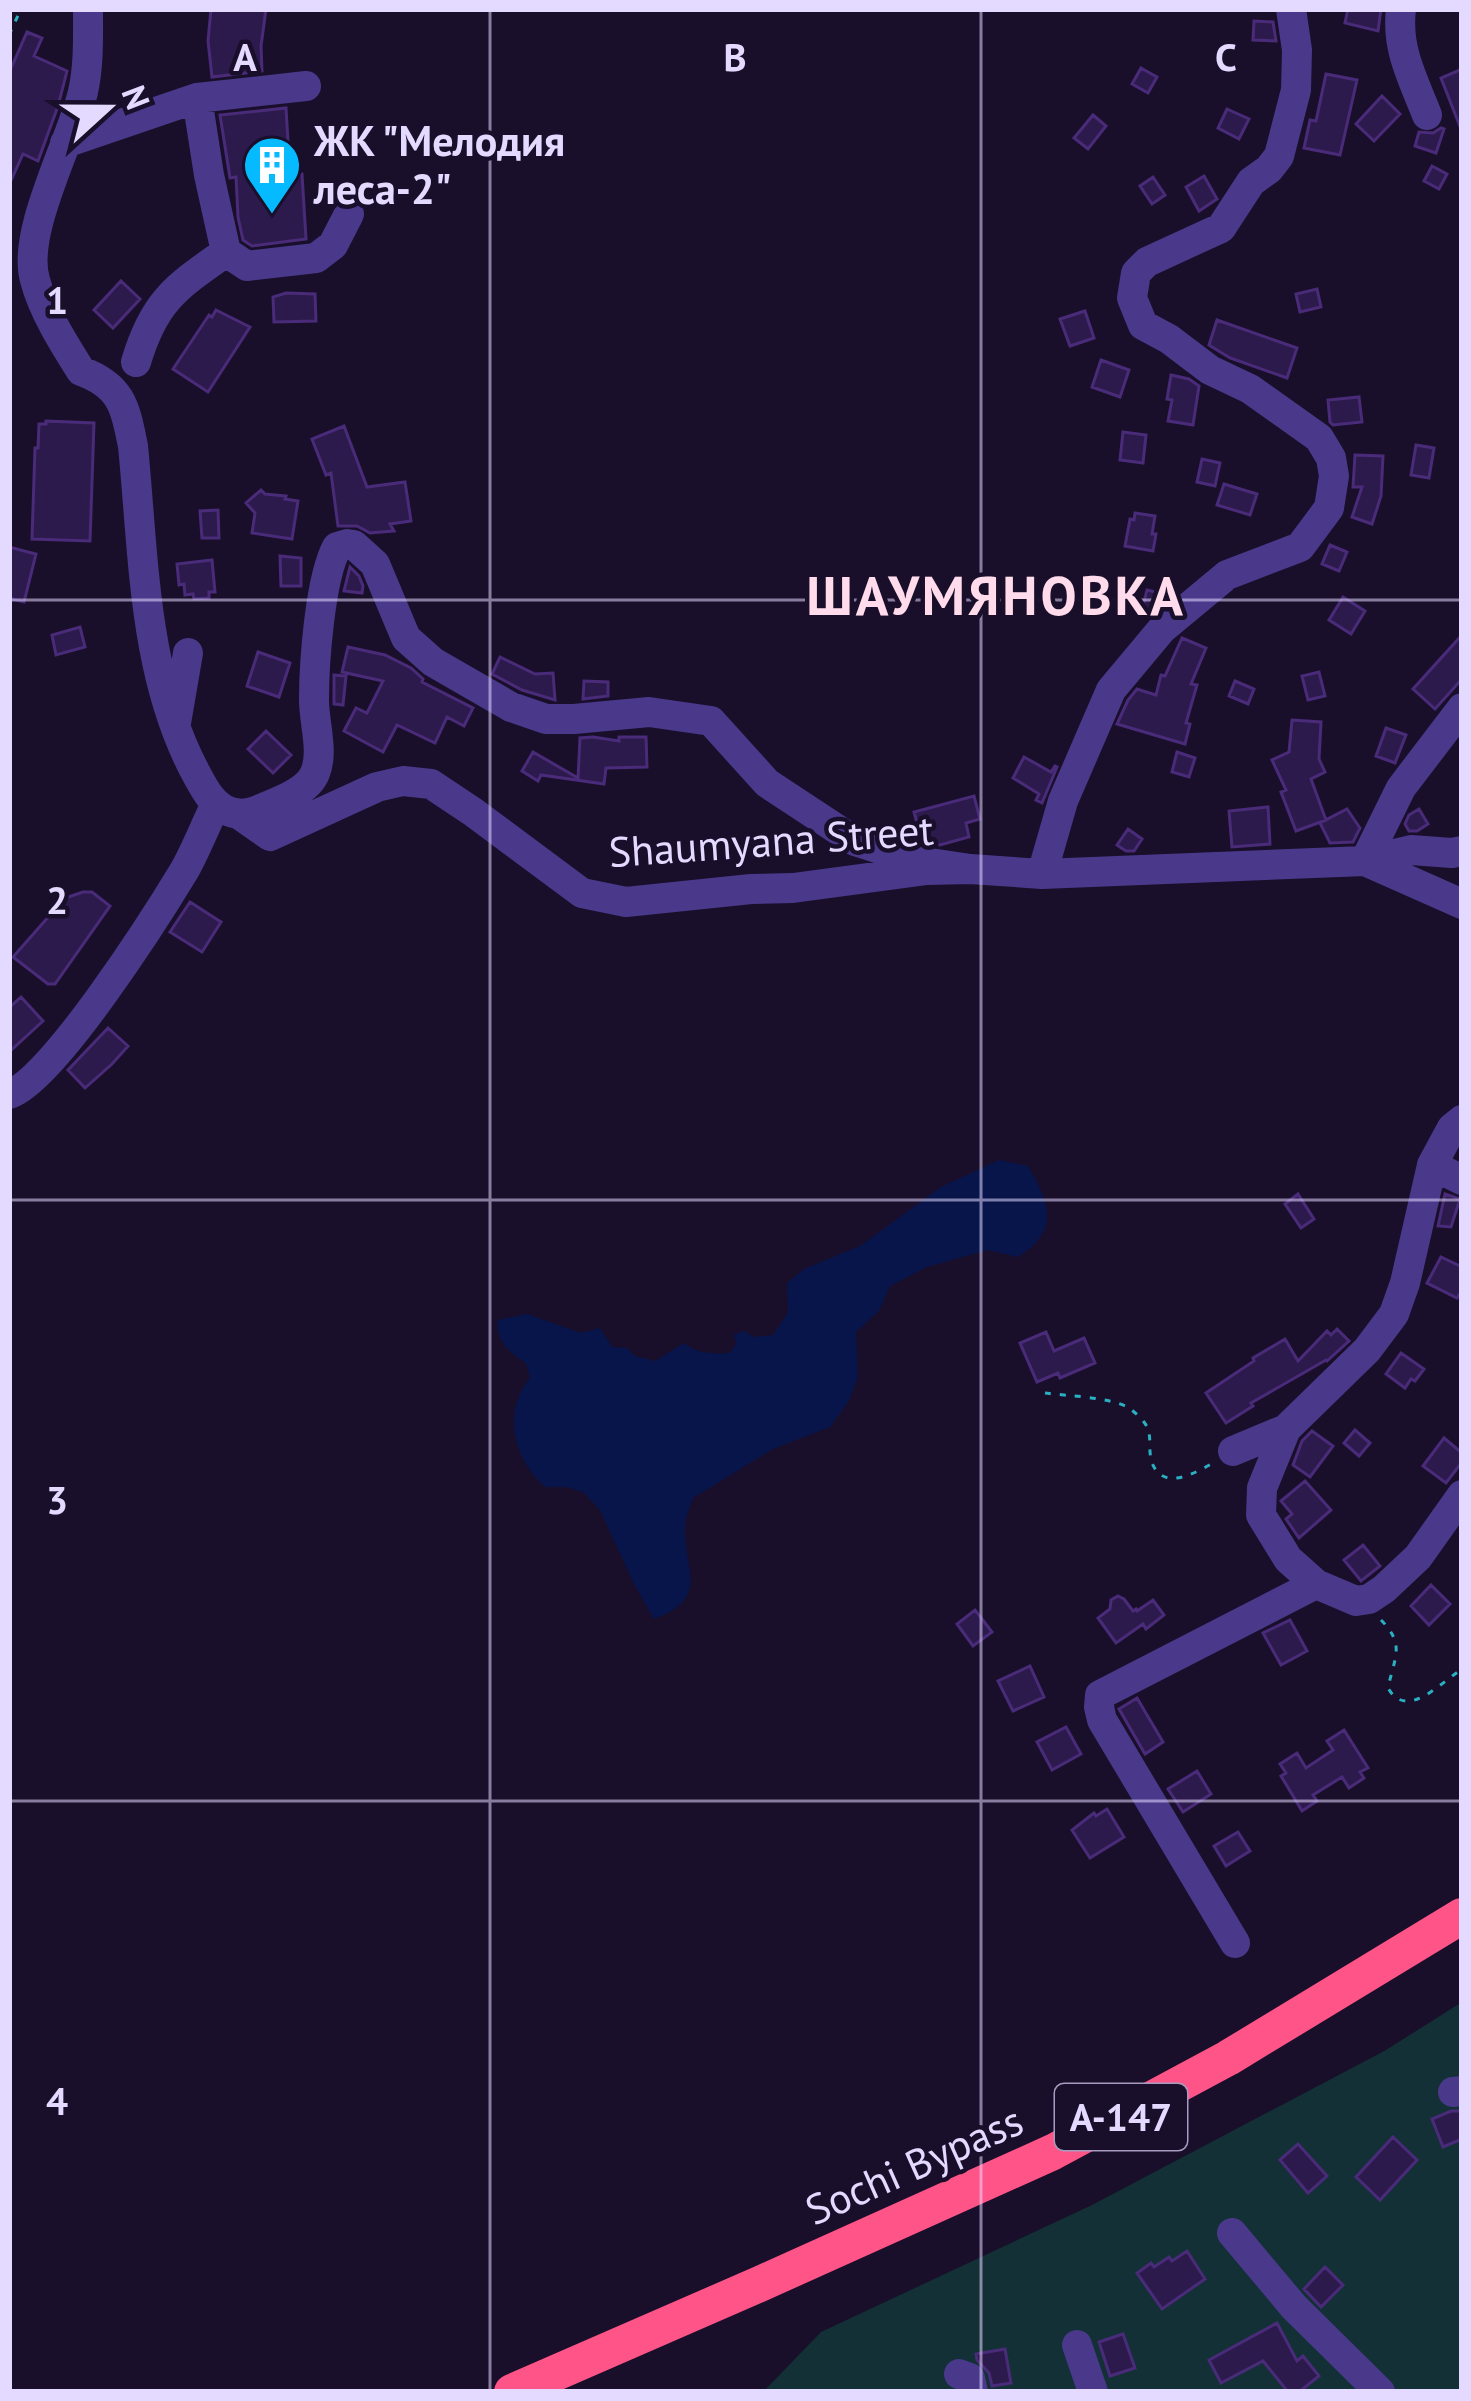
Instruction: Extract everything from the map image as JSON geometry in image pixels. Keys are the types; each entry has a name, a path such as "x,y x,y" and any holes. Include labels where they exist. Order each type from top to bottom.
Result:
{"highway":[{"name":"Sochi Bypass","path":"512,2392 1053,2152 1330,1998 1462,1916"}],"street":[{"path":"88,9 82,94 41,211 33,276 81,371 105,380 128,420 150,618 164,694 188,760 226,809 250,813 291,795 311,781 317,769 314,699 321,620 330,559 337,547 347,544 375,564 406,638 433,662 511,707 546,718 649,712 711,721 767,783 856,842 917,861 970,869"},
{"path":"1042,874 1063,802 1111,690 1162,629 1227,574 1300,547 1329,508 1334,476 1331,458 1319,438 1250,389 1210,370 1143,325 1132,298 1136,273 1147,262 1221,227 1251,182 1279,156 1296,90 1298,50 1291,9"},
{"path":"1401,9 1400,46 1426,115"},
{"path":"65,143 197,98 306,86"},
{"path":"197,98 226,252 247,266 316,258 333,245 349,214"},
{"path":"136,362 159,307 180,284 226,252"},
{"path":"175,729 188,653"},
{"path":"1462,708 1401,788 1365,861 1462,904"},
{"name":"Shaumyana Street","path":"226,809 270,836 377,787 404,781 431,784 582,893 626,902 793,888 926,870 1042,874 1365,861 1411,850 1462,850"},
{"path":"9,1094 20,1091 55,1058 226,809"},
{"path":"1233,1451 1286,1429 1367,1350 1394,1314 1432,1165 1452,1128 1462,1120"},
{"path":"1432,1165 1462,1180"},
{"path":"1286,1429 1262,1488 1261,1515 1288,1559 1316,1584 1356,1601 1384,1589 1418,1557 1462,1495"},
{"path":"1235,1943 1102,1720 1100,1695 1316,1584"},
{"path":"1232,2234 1294,2307 1380,2392"},
{"path":"1077,2345 1093,2392"}],"path":[{"path":"9,35 21,9"},
{"path":"1045,1393 1124,1405 1148,1430 1154,1467 1162,1476 1196,1473 1233,1451"},
{"path":"1356,1601 1394,1635 1398,1647 1388,1688 1394,1699 1417,1701 1462,1669"}],"green space":[{"path":"1462,2002 1462,2392 763,2392 821,2332 1092,2205 1386,2050"}],"shaded area":[{"path":"999,1160 1028,1166 1036,1180 1047,1216 1040,1237 1018,1257 988,1250 927,1267 890,1286 879,1311 856,1332 858,1377 849,1401 830,1427 773,1449 693,1498 685,1527 689,1592 672,1611 654,1619 600,1510 583,1492 545,1487 525,1463 514,1420 521,1391 530,1378 526,1363 501,1340 498,1320 527,1314 581,1333 600,1328 612,1347 627,1348 635,1356 655,1361 684,1343 700,1351 730,1353 736,1343 734,1335 743,1331 755,1337 773,1335 788,1312 787,1283 804,1269 860,1246 941,1187"}],"building":[{"path":"211,9 266,9 262,71 212,77"},
{"path":"1348,9 1381,9 1378,31 1345,23"},
{"path":"1254,21 1273,22 1276,41 1253,40"},
{"path":"27,32 42,38 34,56 67,71 38,161 23,154 9,185 9,73"},
{"path":"1141,68 1157,77 1148,93 1132,84"},
{"path":"1462,69 1462,129 1461,129 1441,78"},
{"path":"1326,74 1357,80 1340,155 1304,148 1310,120 1316,121"},
{"path":"1382,96 1400,114 1374,141 1356,124"},
{"path":"286,108 290,175 302,174 306,239 252,246 243,240 236,177 230,178 220,115"},
{"path":"1227,109 1249,119 1239,139 1218,128"},
{"path":"1093,115 1106,126 1088,149 1074,138"},
{"path":"1441,128 1436,153 1415,146 1419,132"},
{"path":"1432,166 1447,174 1439,189 1424,181"},
{"path":"1204,176 1217,199 1199,211 1186,187"},
{"path":"1153,177 1165,195 1152,204 1140,186"},
{"path":"121,281 140,299 113,328 94,310"},
{"path":"1317,289 1321,307 1300,312 1296,294"},
{"path":"315,294 316,321 274,322 273,297"},
{"path":"216,310 250,327 208,392 173,369"},
{"path":"1085,311 1094,338 1070,346 1060,319"},
{"path":"1217,320 1297,348 1287,378 1230,358 1209,345"},
{"path":"1101,360 1129,370 1120,397 1092,387"},
{"path":"1171,375 1199,386 1193,425 1168,421"},
{"path":"1359,397 1362,422 1330,422 1328,400"},
{"path":"94,423 90,541 32,539 35,448 39,424"},
{"path":"344,426 367,487 405,482 411,521 390,524 394,531 370,533 357,526 338,526 331,473 326,475 312,439"},
{"path":"1123,432 1146,435 1143,463 1120,460"},
{"path":"1416,445 1434,448 1429,478 1411,475"},
{"path":"1355,455 1383,456 1381,496 1372,524 1352,517 1362,487 1353,487"},
{"path":"1202,459 1220,463 1215,486 1197,482"},
{"path":"1224,484 1257,494 1250,515 1217,505"},
{"path":"261,490 298,501 292,539 252,533 255,513 246,503"},
{"path":"218,510 219,538 202,538 200,511"},
{"path":"1135,513 1155,516 1153,551 1125,546"},
{"path":"1330,545 1347,552 1339,571 1322,564"},
{"path":"9,547 36,554 24,602 9,598"},
{"path":"280,556 301,558 301,586 281,586"},
{"path":"212,560 215,592 209,592 209,598 185,595 177,564"},
{"path":"350,567 359,576 362,593 344,591"},
{"path":"1147,590 1164,594 1149,615 1141,613"},
{"path":"1343,597 1365,611 1351,634 1329,620"},
{"path":"80,627 85,647 56,655 52,635"},
{"path":"1462,635 1462,679 1435,709 1413,689"},
{"path":"1182,638 1206,648 1191,684 1197,685 1185,744 1117,724 1137,689 1156,695 1161,675 1165,676"},
{"path":"348,647 385,655 411,668 422,682 473,708 464,726 447,717 435,743 397,725 383,752 344,731 356,708 367,713 383,681 342,672"},
{"path":"258,652 290,663 279,697 247,686"},
{"path":"500,657 535,674 553,673 555,700 492,674"},
{"path":"1319,672 1325,696 1308,700 1302,676"},
{"path":"334,675 346,676 343,705 334,704"},
{"path":"584,681 608,682 608,696 583,699"},
{"path":"1235,681 1254,689 1248,704 1229,696"},
{"path":"1292,720 1321,722 1319,759 1325,772 1311,779 1326,820 1296,831 1281,792 1286,790 1272,760 1289,752"},
{"path":"1386,728 1406,735 1395,763 1376,756"},
{"path":"266,731 291,755 273,773 248,749"},
{"path":"619,737 646,737 647,767 606,768 604,784 541,775 538,781 522,771 533,752 578,778 580,738 619,741"},
{"path":"1177,752 1195,758 1189,777 1172,772"},
{"path":"1024,757 1051,772 1057,767 1042,803 1036,800 1039,794 1013,778"},
{"path":"974,796 980,819 966,823 969,837 940,845 922,842 914,812"},
{"path":"1268,807 1270,844 1232,847 1229,811"},
{"path":"1347,809 1360,828 1353,842 1330,843 1320,823"},
{"path":"1419,809 1428,824 1409,831 1405,824 1409,815"},
{"path":"1128,829 1142,839 1134,851 1117,845"},
{"path":"92,892 110,906 55,984 48,984 13,957 65,898"},
{"path":"190,902 221,922 202,952 170,932"},
{"path":"21,997 43,1021 9,1052 9,1008"},
{"path":"108,1028 128,1046 85,1088 68,1070"},
{"path":"1298,1194 1314,1219 1301,1228 1285,1204"},
{"path":"1445,1194 1460,1199 1451,1227 1438,1226"},
{"path":"1441,1257 1462,1267 1462,1290 1457,1298 1427,1283"},
{"path":"1337,1329 1349,1341 1327,1361 1251,1403 1226,1423 1206,1393 1285,1339 1298,1361 1327,1331 1331,1335"},
{"path":"1046,1332 1054,1351 1084,1338 1095,1363 1037,1382 1020,1343"},
{"path":"1401,1353 1424,1369 1405,1388 1386,1374"},
{"path":"1355,1430 1370,1443 1359,1456 1344,1443"},
{"path":"1312,1431 1333,1446 1310,1477 1293,1465 1302,1441"},
{"path":"1444,1438 1462,1453 1462,1462 1446,1483 1423,1466"},
{"path":"1305,1481 1331,1510 1299,1538 1286,1519 1292,1514 1281,1501"},
{"path":"1363,1545 1380,1566 1361,1581 1344,1560"},
{"path":"1431,1585 1450,1604 1429,1625 1411,1606"},
{"path":"1118,1596 1133,1611 1153,1600 1164,1615 1116,1643 1098,1618"},
{"path":"975,1610 992,1632 973,1646 957,1624"},
{"path":"1290,1620 1307,1651 1281,1665 1263,1633"},
{"path":"1030,1666 1044,1697 1013,1711 998,1681"},
{"path":"1137,1698 1163,1742 1145,1754 1119,1709"},
{"path":"1066,1727 1081,1754 1052,1770 1037,1742"},
{"path":"1344,1730 1368,1768 1360,1772 1364,1778 1349,1788 1342,1777 1313,1795 1317,1801 1302,1811 1281,1776 1286,1773 1280,1764 1297,1753 1306,1768 1333,1750 1327,1741"},
{"path":"1197,1771 1211,1794 1183,1812 1168,1789"},
{"path":"1107,1809 1124,1837 1090,1858 1072,1830"},
{"path":"1238,1832 1250,1851 1226,1866 1214,1846"},
{"path":"1462,2111 1462,2139 1443,2147 1432,2119"},
{"path":"1393,2137 1417,2160 1380,2200 1356,2177"},
{"path":"1298,2144 1327,2176 1308,2193 1280,2160"},
{"path":"1187,2251 1205,2279 1162,2309 1137,2273"},
{"path":"1325,2267 1343,2285 1321,2307 1304,2289"},
{"path":"1277,2323 1297,2361 1303,2356 1319,2376 1299,2392 1288,2392 1263,2361 1221,2383 1209,2360"},
{"path":"1123,2334 1135,2368 1110,2376 1099,2342"},
{"path":"1005,2349 1011,2383 992,2386 976,2354"}],"place":[{"name":"ЖК \"Мелодия леса-2\"","path":"272,216"}],"district":[{"name":"ШАУМЯНОВКА","path":"996,596"}]}
